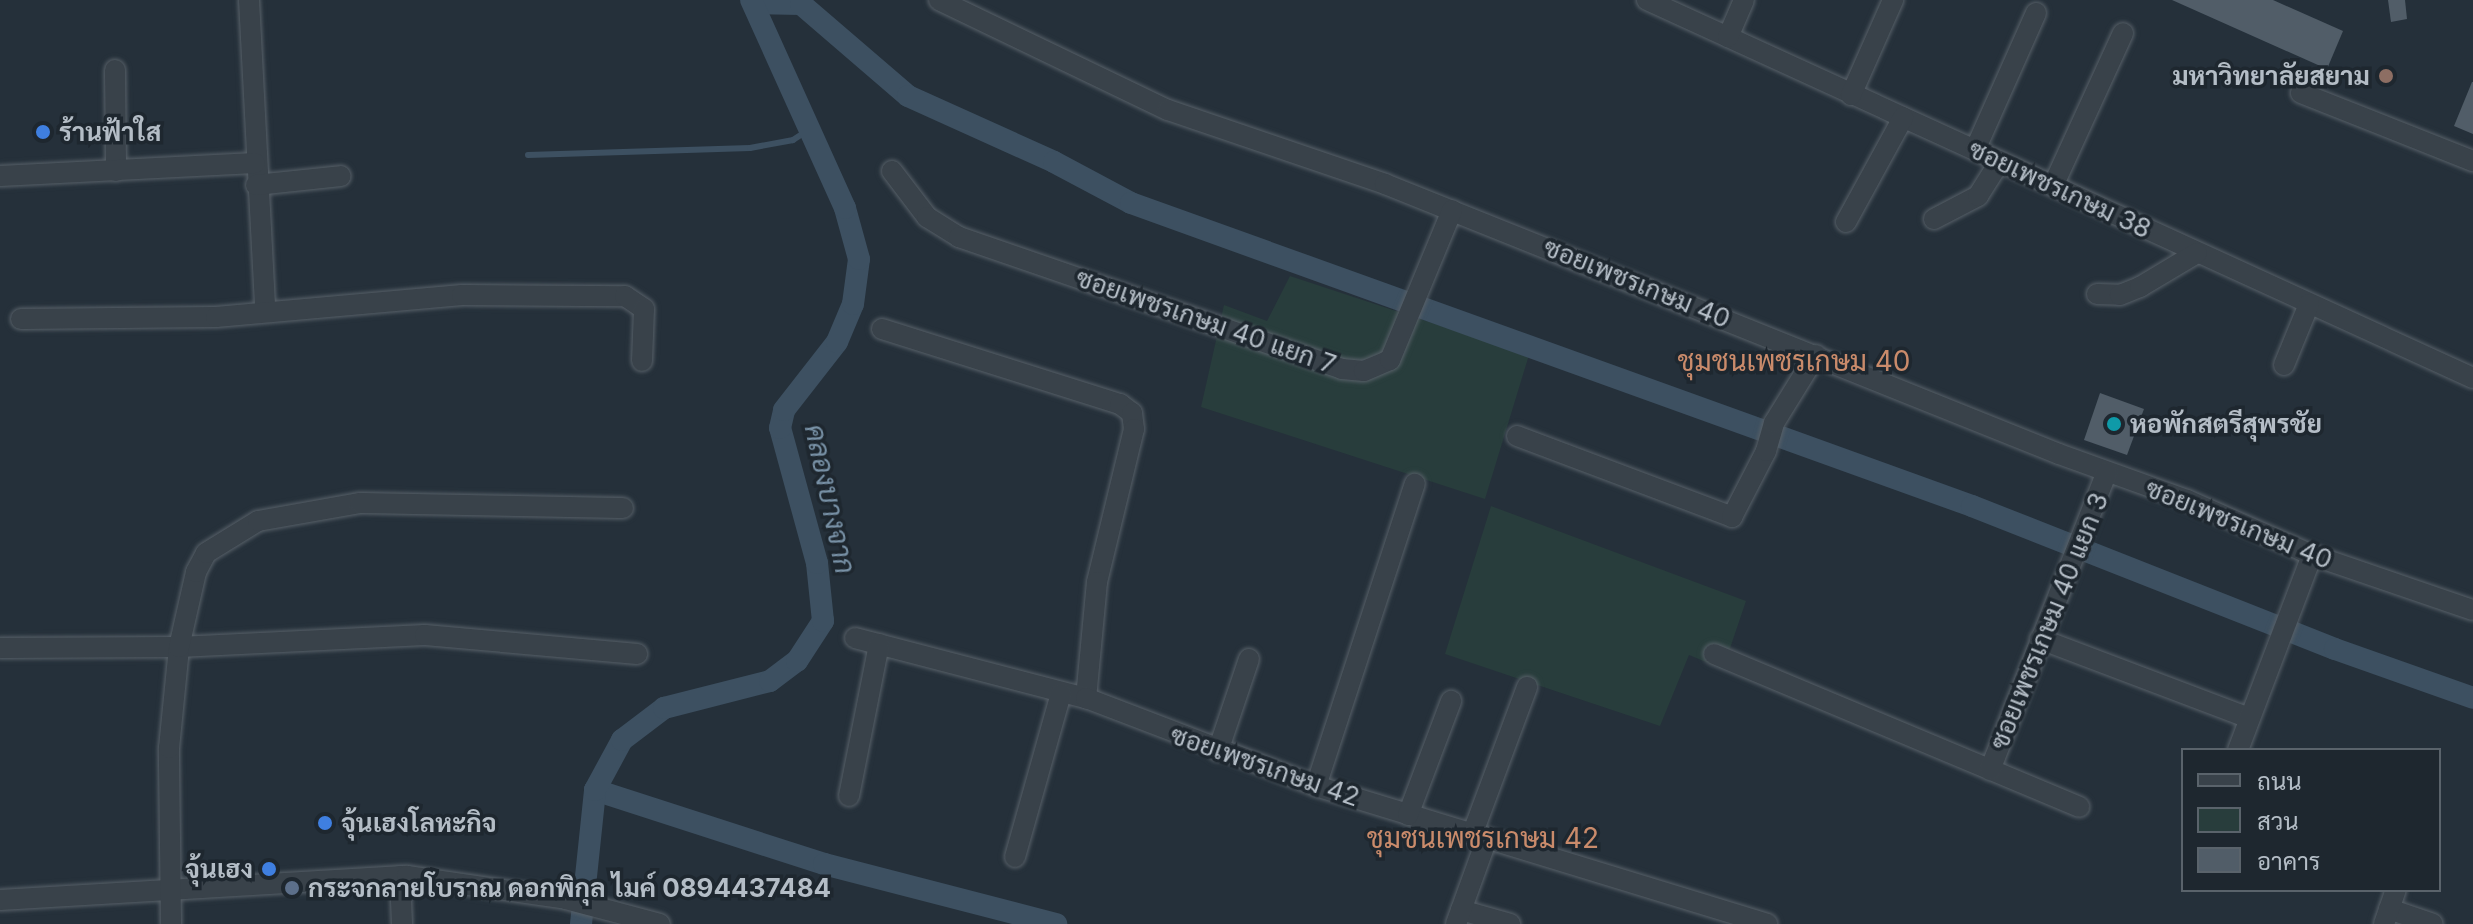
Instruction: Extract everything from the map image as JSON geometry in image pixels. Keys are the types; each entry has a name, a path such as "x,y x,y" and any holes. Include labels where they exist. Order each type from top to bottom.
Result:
{"street":[{"path":"249,0 256,185 265,309"},
{"name":"ซอยเพชรเกษม 40","path":"939,0 1168,110 1452,210 2312,555 2473,610"},
{"name":"ซอยเพชรเกษม 38","path":"1647,0 2473,378"},
{"path":"1728,37 1744,0"},
{"path":"1851,95 1893,0"},
{"path":"1975,150 2036,13"},
{"path":"2053,186 2123,33"},
{"path":"115,70 116,171"},
{"path":"2301,93 2473,161"},
{"path":"1846,222 1903,118"},
{"path":"1934,219 1978,196 2000,161"},
{"path":"0,176 255,163"},
{"name":"ซอยเพชรเกษม 40 แยก 7","path":"892,171 927,217 959,237 1342,369 1364,371 1390,360 1452,210"},
{"path":"256,185 341,176"},
{"path":"2097,294 2120,295 2140,287 2197,253"},
{"path":"21,319 216,317 265,309 462,295 625,296 644,309 642,361"},
{"path":"2284,365 2309,304"},
{"path":"882,329 1120,404 1132,413 1134,429 1097,582 1086,698"},
{"path":"1517,436 1732,517 1771,431 1816,355"},
{"name":"ซอยเพชรเกษม 40 แยก 3","path":"1990,770 2107,472"},
{"path":"1316,786 1415,484"},
{"path":"171,924 173,888 168,767 179,647 196,572 206,553 258,521 360,503 410,501 623,508"},
{"path":"2239,748 2281,628 2312,555"},
{"path":"0,648 179,647 425,635 637,654"},
{"name":"ซอยเพชรเกษม 42","path":"855,638 1086,698 1316,786 1767,924"},
{"path":"2040,639 2249,718"},
{"path":"849,796 879,644"},
{"path":"1714,654 2079,807"},
{"path":"1218,751 1249,659"},
{"path":"1510,924 1459,917 1479,838 1527,687"},
{"path":"1015,857 1061,693"},
{"path":"1408,815 1451,701"},
{"path":"400,876 402,924"},
{"path":"0,900 400,876 566,899 660,924"},
{"path":"2390,908 2433,924"}],"green space":[{"path":"1290,276 1529,355 1485,499 1201,407 1224,305 1267,321"},
{"path":"1491,506 1746,601 1723,669 1689,655 1660,726 1445,654"}],"building":[{"path":"2172,0 2273,0 2343,31 2327,69"},
{"path":"2388,0 2405,0 2407,19 2391,22"},
{"path":"2473,82 2473,134 2454,126"},
{"name":"หอพักสตรีสุพรชัย","path":"2100,393 2144,409 2127,455 2084,440"}],"waterway":[{"name":"คลองบางจาก","path":"581,924 595,790 622,740 664,708 770,681 797,661 823,621 817,563 780,428 784,410 837,342 853,304 859,259 845,208 751,0"},
{"path":"753,3 801,4 908,96 1054,162 1131,203 1972,506 2335,649 2473,698"},
{"path":"528,155 750,148 793,140 810,129"},
{"path":"595,790 824,864 1056,924"}],"place":[{"name":"มหาวิทยาลัยสยาม","path":"2386,76"},
{"name":"ร้านฟ้าใส","path":"43,132"},
{"name":"หอพักสตรีสุพรชัย","path":"2114,424"},
{"name":"จุ้นเฮงโลหะกิจ","path":"325,823"},
{"name":"จุ้นเฮง","path":"269,869"},
{"name":"กระจกลายโบราณ ดอกพิกุล ไมค์ 0894437484","path":"292,888"}],"district":[{"name":"ชุมชนเพชรเกษม 40","path":"1794,361"},
{"name":"ชุมชนเพชรเกษม 42","path":"1483,838"}]}
